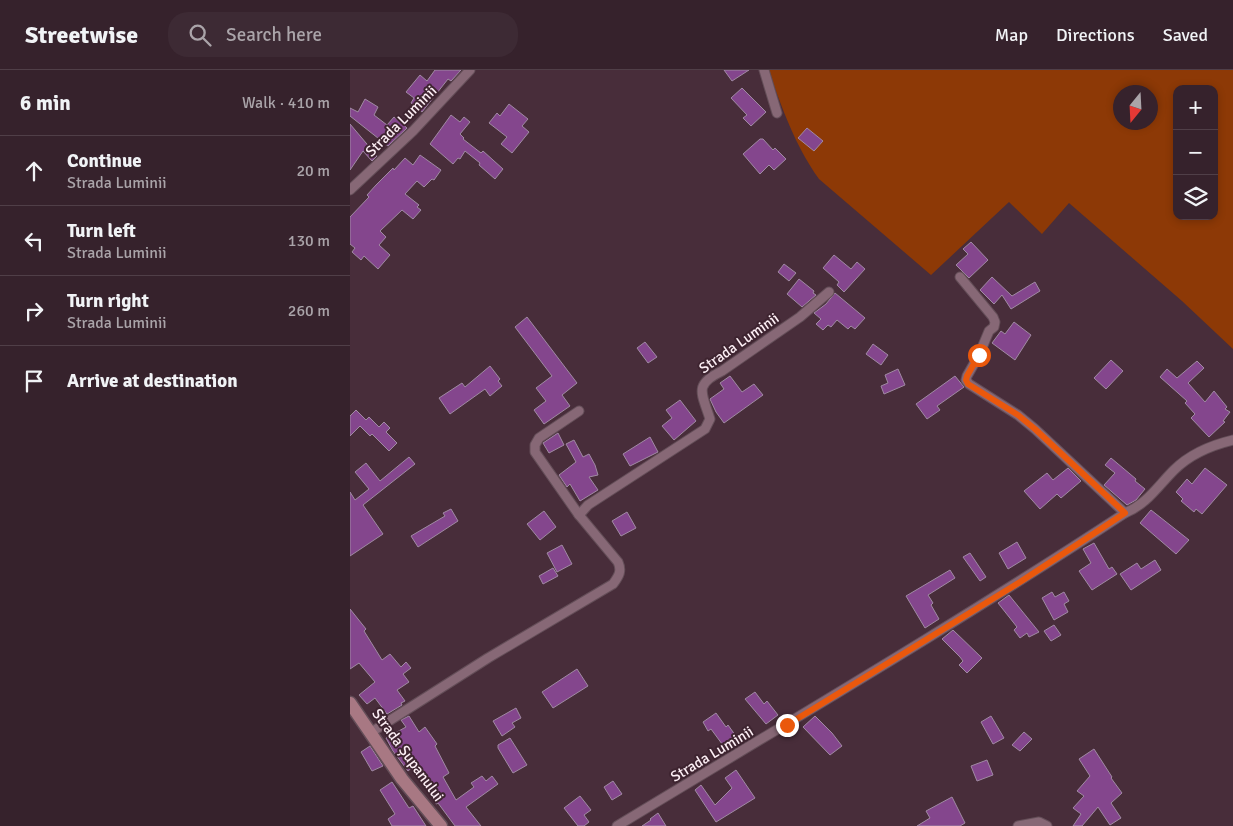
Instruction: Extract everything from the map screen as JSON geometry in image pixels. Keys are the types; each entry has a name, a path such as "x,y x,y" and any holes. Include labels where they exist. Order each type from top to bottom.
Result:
{"street":[{"name":"Strada Luminii","path":"350,190 413,131 470,70"},
{"path":"764,70 777,113"},
{"path":"960,277 995,322 967,376 968,384 1018,415 1125,513"},
{"name":"Strada Luminii","path":"579,515 588,505 705,429 710,419 702,391 708,378 722,371 800,317 829,292"},
{"path":"370,733 488,658 613,584 619,577 621,569 618,562 579,515 535,452 535,444 539,438 579,411"},
{"name":"Strada Luminii","path":"617,826 787,725 1142,504 1183,462 1207,449 1233,440"},
{"name":"Strada Șupanului","path":"350,703 402,779 441,826"},
{"path":"1018,826 1039,822 1047,826"}],"shaded area":[{"path":"768,70 1233,70 1233,349 1182,301 1069,203 1042,234 1009,202 931,275 819,179 803,153 784,112"}],"building":[{"path":"435,70 461,70 451,81 448,79 422,112 411,103 414,98 406,92 420,75 427,81"},
{"path":"724,70 749,70 732,81"},
{"path":"742,88 766,112 751,126 743,118 747,115 731,98"},
{"path":"365,99 378,107 374,115 387,125 394,117 407,128 388,146 350,116 350,108 358,112"},
{"path":"509,104 528,119 522,126 529,132 512,153 501,144 507,137 489,123 497,113 500,116"},
{"path":"451,115 460,122 464,117 470,122 460,134 463,139 481,153 483,151 503,169 495,179 465,151 460,159 458,158 453,164 430,144"},
{"path":"350,124 377,156 372,161 363,151 350,170"},
{"path":"807,128 823,141 814,151 798,138"},
{"path":"760,139 763,139 773,150 775,148 786,159 774,170 769,165 760,174 743,154"},
{"path":"420,155 441,170 434,180 432,179 424,187 417,181 405,194 419,205 417,207 421,210 413,219 402,210 380,231 386,237 379,245 390,255 378,269 364,256 361,260 352,252 355,248 350,244 350,217 369,197 367,195 393,168 394,170 405,158 413,165"},
{"path":"971,242 988,260 969,278 956,265 968,254 963,249"},
{"path":"834,255 851,269 857,262 865,269 844,292 837,285 839,282 823,268"},
{"path":"784,264 796,273 789,281 778,272"},
{"path":"992,277 1012,296 1035,282 1040,291 1011,309 1002,295 994,304 980,290"},
{"path":"799,279 814,291 813,293 816,295 802,307 787,294"},
{"path":"835,293 865,318 855,329 851,326 848,329 837,320 831,327 828,325 823,330 816,324 821,319 814,313 826,304"},
{"path":"527,317 577,383 562,395 570,406 544,424 534,410 546,401 536,388 552,376 515,327"},
{"path":"1014,322 1031,335 1015,360 992,343 1001,331 1005,334"},
{"path":"645,342 657,357 648,363 637,348"},
{"path":"873,344 888,355 881,365 866,354"},
{"path":"1111,360 1123,371 1106,389 1094,378"},
{"path":"1197,361 1204,368 1188,383 1205,402 1214,391 1227,407 1225,409 1230,412 1223,421 1225,422 1209,437 1191,418 1195,414 1185,403 1187,401 1160,377 1167,369 1177,378"},
{"path":"490,366 500,379 498,381 502,386 490,396 485,389 450,414 439,398 462,383 465,387"},
{"path":"898,369 905,385 884,394 881,386 888,383 885,375"},
{"path":"730,376 742,392 754,384 763,395 724,423 710,399 724,389 720,383"},
{"path":"955,376 964,387 937,406 940,410 927,419 916,404"},
{"path":"680,400 696,421 674,440 662,426 672,418 666,410"},
{"path":"356,410 366,420 369,417 379,427 384,422 390,428 386,432 397,443 389,451 372,434 370,436 360,426 350,436 350,416"},
{"path":"558,433 564,445 549,453 543,443"},
{"path":"650,437 658,452 630,466 623,454"},
{"path":"574,440 583,457 589,454 598,475 589,477 598,490 580,501 570,484 567,487 559,475 576,462 566,444"},
{"path":"409,457 415,464 363,505 383,534 350,556 350,492 355,500 369,489 355,472 366,463 380,481"},
{"path":"1111,458 1145,489 1136,500 1127,505 1104,485 1115,473 1105,465"},
{"path":"1068,468 1081,481 1061,498 1057,494 1040,509 1024,491 1047,473 1053,480"},
{"path":"1205,468 1227,485 1202,514 1196,509 1194,512 1181,501 1183,499 1176,492 1187,479 1192,484"},
{"path":"451,509 458,521 418,547 411,536 445,516 443,513"},
{"path":"1151,510 1189,540 1176,554 1140,523"},
{"path":"544,511 556,527 540,540 527,524"},
{"path":"627,512 636,528 621,536 612,521"},
{"path":"1017,542 1026,558 1008,569 999,553"},
{"path":"1094,543 1109,569 1112,567 1117,574 1092,590 1079,571 1091,563 1083,549"},
{"path":"562,545 572,564 557,572 547,553"},
{"path":"970,553 986,577 980,581 963,557"},
{"path":"1155,560 1161,570 1131,590 1120,574 1137,563 1141,569"},
{"path":"553,568 558,576 543,584 539,576"},
{"path":"950,570 955,578 928,595 939,619 925,628 906,596"},
{"path":"1052,592 1055,597 1064,592 1069,601 1064,604 1068,612 1054,620 1042,598"},
{"path":"1009,595 1039,632 1029,637 1027,633 1020,638 1014,630 1017,627 998,603"},
{"path":"350,609 366,629 364,631 382,660 390,654 401,667 406,662 411,668 403,674 409,682 397,690 405,701 387,714 375,698 367,704 359,695 375,682 359,663 350,669"},
{"path":"1054,625 1061,635 1051,641 1044,631"},
{"path":"953,630 982,658 967,673 959,665 963,661 942,639"},
{"path":"577,669 588,686 553,708 542,692"},
{"path":"755,692 764,704 767,701 778,715 766,724 745,699"},
{"path":"516,708 521,718 512,723 515,727 502,736 493,721"},
{"path":"716,713 738,739 725,748 711,729 708,731 703,722"},
{"path":"409,716 419,732 425,727 437,744 435,746 449,773 443,777 456,800 474,787 471,783 482,776 486,781 492,776 498,784 466,807 481,826 455,826 438,803 436,804 414,766 408,771 393,751 386,738 406,727 401,720"},
{"path":"815,716 842,746 830,755 803,727"},
{"path":"991,716 1004,738 993,744 981,722"},
{"path":"1024,732 1032,739 1020,751 1012,745"},
{"path":"510,738 527,765 513,773 498,748 498,745"},
{"path":"370,746 383,766 372,771 361,752"},
{"path":"1094,749 1122,793 1111,803 1121,818 1110,825 1098,807 1082,826 1073,826 1081,814 1073,808 1084,796 1077,791 1090,776 1079,759"},
{"path":"987,760 993,775 977,781 971,766"},
{"path":"736,770 755,798 716,822 695,790 701,785 715,805 732,788 725,778"},
{"path":"613,781 622,794 612,800 604,787"},
{"path":"392,782 409,808 413,806 426,826 392,826 388,819 395,814 380,790"},
{"path":"580,796 591,810 584,815 589,822 584,826 578,826 564,808"},
{"path":"952,797 965,823 960,826 917,826 930,818 926,811"},
{"path":"658,813 666,826 642,826 651,820"}],"route":[{"path":"787,725 1020,582 1125,513 1088,477 1018,415 968,384 967,376 979,355"}]}
